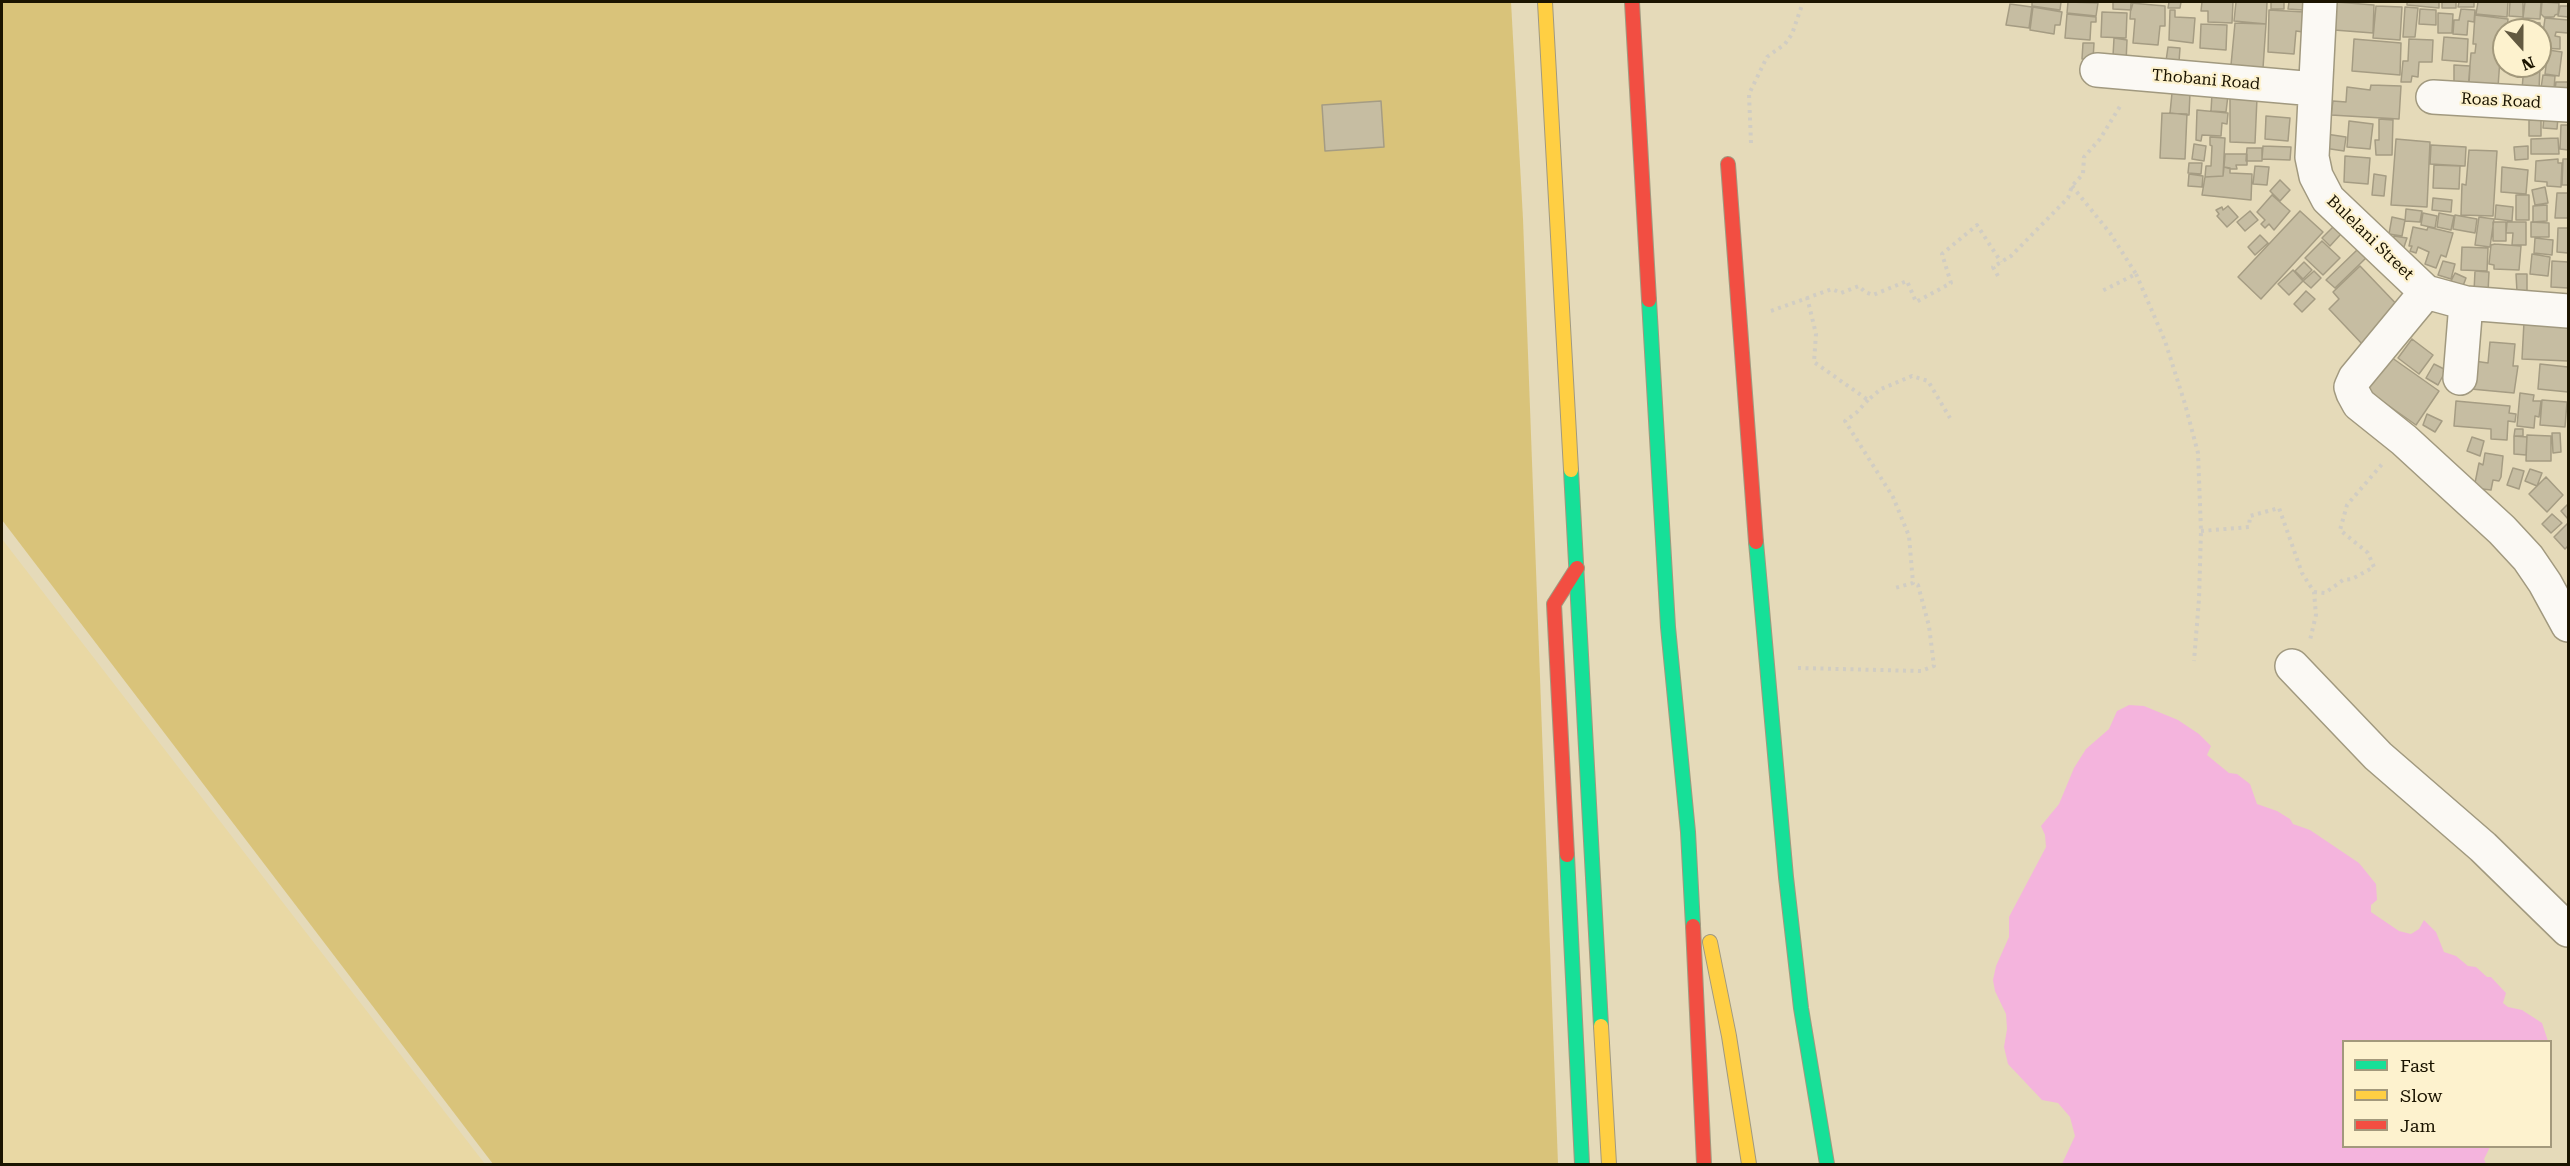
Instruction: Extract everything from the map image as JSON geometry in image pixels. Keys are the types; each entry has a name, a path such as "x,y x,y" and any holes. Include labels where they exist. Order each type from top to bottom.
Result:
{"main road":[{"path":"1545,2 1610,1164"},
{"path":"1632,2 1668,627 1688,832 1704,1164"},
{"path":"1728,164 1749,466 1801,1008 1827,1164"},
{"path":"1577,568 1554,604 1582,1164"},
{"path":"1688,832 1729,1036 1749,1164"}],"street":[{"name":"Bulelani Street","path":"2320,2 2312,157 2321,187 2328,199 2426,292 2466,303 2568,311"},
{"name":"Thobani Road","path":"2097,70 2315,89"},
{"name":"Roas Road","path":"2433,97 2568,105"},
{"path":"2426,292 2364,366 2351,387 2359,404 2404,440 2502,530 2528,558 2546,583 2568,625"},
{"path":"2460,378 2466,303"},
{"path":"2292,666 2378,756 2483,847 2568,930"}],"path":[{"path":"1728,164 1742,159 1751,147 1749,94 1767,57 1785,44 1792,34 1803,2"},
{"path":"1998,276 1993,267 2027,241 2068,198 2072,186 2083,174 2084,158 2100,139 2141,75"},
{"path":"2072,186 2110,233 2136,274 2165,341 2198,453 2201,531 2194,661"},
{"path":"1740,327 1770,311 1807,297 1832,290 1840,293 1859,286 1873,296 1907,281 1916,302 1952,283 1942,254 1977,225 2001,262"},
{"path":"2100,292 2136,274"},
{"path":"1807,297 1816,334 1814,362 1868,400"},
{"path":"1913,583 1909,536 1893,497 1845,421 1881,390 1912,376 1928,381 1950,417"},
{"path":"2314,592 2325,593 2343,580 2352,579 2374,567 2368,553 2340,530 2347,505 2404,440"},
{"path":"2201,531 2249,527 2250,516 2279,508 2302,573 2314,592 2316,615 2311,639 2292,666"},
{"path":"1768,671 1799,668 1921,671 1934,666 1929,626 1918,585 1913,583 1895,588"}],"shaded area":[{"path":"2,2 1511,2 1523,219 1558,1164 493,1164 2,520"},
{"path":"2,539 485,1164 2,1164"},
{"path":"2129,705 2144,706 2178,720 2199,734 2211,746 2207,755 2229,773 2237,774 2250,784 2257,804 2277,811 2290,819 2293,824 2310,830 2359,863 2376,884 2377,900 2371,905 2371,912 2399,931 2411,934 2419,929 2424,920 2436,932 2444,952 2456,956 2468,966 2476,967 2487,977 2491,977 2506,993 2503,1003 2508,1007 2522,1010 2542,1023 2548,1040 2342,1040 2342,1148 2490,1148 2484,1159 2486,1164 2062,1164 2075,1136 2070,1117 2058,1103 2042,1100 2008,1064 2004,1047 2007,1029 2006,1014 1995,991 1993,980 1996,966 2009,937 2009,917 2046,847 2045,835 2041,826 2059,804 2074,768 2086,749 2109,729 2117,711"}],"building":[{"path":"2032,2 2061,2 2060,10 2032,6"},
{"path":"2068,2 2098,3 2096,16 2067,13"},
{"path":"2113,2 2133,3 2131,10 2113,9"},
{"path":"2169,2 2181,2 2180,8 2168,8"},
{"path":"2202,2 2233,2 2232,23 2208,22 2208,11 2201,11"},
{"path":"2236,2 2267,2 2266,24 2234,21"},
{"path":"2271,2 2284,2 2284,9 2271,9"},
{"path":"2289,2 2303,2 2303,10 2288,9"},
{"path":"2336,2 2374,5 2373,33 2334,30"},
{"path":"2407,2 2439,2 2439,8 2407,5"},
{"path":"2442,2 2456,2 2456,8 2442,8"},
{"path":"2459,2 2474,2 2474,7 2458,7"},
{"path":"2478,2 2508,2 2507,17 2476,14"},
{"path":"2510,2 2523,2 2523,17 2509,16"},
{"path":"2525,2 2541,2 2540,18 2523,18"},
{"path":"2542,2 2559,3 2558,14 2554,17 2544,17 2541,14"},
{"path":"2131,3 2165,6 2165,26 2160,26 2158,45 2133,43 2135,19 2130,19"},
{"path":"2010,4 2032,7 2029,28 2006,25"},
{"path":"2376,6 2402,7 2400,40 2373,38"},
{"path":"2560,6 2568,6 2568,17 2558,16"},
{"path":"2033,7 2062,12 2060,25 2055,25 2054,34 2030,30"},
{"path":"2405,7 2418,8 2415,37 2403,37"},
{"path":"2420,9 2436,10 2436,25 2419,24"},
{"path":"2461,9 2475,10 2474,22 2468,21 2467,35 2453,34 2454,20 2459,20"},
{"path":"2170,10 2175,10 2175,17 2195,18 2193,43 2169,40"},
{"path":"2269,10 2304,12 2303,32 2296,31 2294,54 2268,52"},
{"path":"2102,12 2127,13 2126,38 2101,37"},
{"path":"2438,13 2453,14 2452,33 2438,33"},
{"path":"2067,14 2096,17 2096,22 2091,22 2090,40 2065,38"},
{"path":"2475,15 2500,18 2492,18 2492,78 2499,78 2498,87 2468,89 2471,53 2475,53 2476,44 2473,44"},
{"path":"2552,19 2568,20 2568,33 2556,32 2555,36 2560,37 2560,49 2552,49"},
{"path":"2235,23 2266,24 2263,68 2231,65"},
{"path":"2201,24 2227,25 2226,50 2200,48"},
{"path":"2444,37 2468,39 2467,62 2442,60"},
{"path":"2114,38 2127,40 2126,63 2113,56"},
{"path":"2354,39 2401,43 2400,75 2352,71"},
{"path":"2409,39 2433,40 2432,62 2419,62 2418,77 2412,76 2411,82 2401,82 2403,61 2408,61"},
{"path":"2083,43 2094,43 2093,60 2082,59"},
{"path":"2168,47 2180,48 2179,62 2166,61"},
{"path":"2552,51 2562,52 2559,76 2552,75"},
{"path":"2454,65 2470,66 2469,84 2454,83"},
{"path":"2555,76 2554,89 2541,88 2543,78"},
{"path":"2523,78 2540,78 2539,90 2522,89"},
{"path":"2556,82 2568,82 2568,98 2554,97"},
{"path":"2371,85 2401,86 2399,119 2331,115 2333,101 2346,102 2347,87 2370,90"},
{"path":"2172,93 2190,93 2189,115 2170,113"},
{"path":"2212,94 2228,95 2226,112 2211,111"},
{"path":"2230,96 2257,98 2255,143 2230,142"},
{"path":"1381,101 1384,147 1325,151 1322,105"},
{"path":"2197,110 2228,113 2227,124 2222,123 2221,136 2202,135 2201,141 2196,140"},
{"path":"2162,113 2187,114 2185,159 2160,158"},
{"path":"2266,116 2290,118 2288,141 2265,139"},
{"path":"2544,116 2558,117 2557,129 2543,128"},
{"path":"2379,119 2393,120 2392,155 2376,155 2375,140 2379,140"},
{"path":"2529,120 2541,120 2541,136 2529,136"},
{"path":"2349,121 2373,124 2370,149 2347,147"},
{"path":"2561,125 2568,125 2568,150 2560,149"},
{"path":"2326,134 2346,137 2344,151 2324,148"},
{"path":"2210,137 2225,138 2223,176 2205,177 2206,166 2211,166"},
{"path":"2558,138 2559,154 2531,154 2531,139"},
{"path":"2396,139 2430,142 2427,207 2391,205"},
{"path":"2194,144 2206,146 2204,161 2192,159"},
{"path":"2431,145 2466,147 2465,166 2430,164"},
{"path":"2263,146 2291,147 2290,160 2262,159"},
{"path":"2528,146 2528,159 2515,160 2514,147"},
{"path":"2247,148 2262,148 2262,161 2246,161"},
{"path":"2469,150 2497,151 2493,216 2461,215 2462,184 2466,185"},
{"path":"2225,154 2247,154 2247,165 2236,165 2237,169 2224,167"},
{"path":"2345,156 2370,158 2368,184 2344,182"},
{"path":"2558,159 2558,163 2562,163 2561,187 2547,186 2547,182 2535,181 2536,161"},
{"path":"2563,159 2568,159 2568,185 2562,185"},
{"path":"2189,163 2202,163 2201,174 2188,173"},
{"path":"2434,165 2460,166 2459,189 2433,188"},
{"path":"2255,166 2269,167 2267,185 2253,184"},
{"path":"2224,167 2230,168 2230,173 2252,174 2251,200 2202,195 2205,177 2223,176"},
{"path":"2502,167 2528,170 2526,194 2501,192"},
{"path":"2189,174 2203,176 2202,187 2188,186"},
{"path":"2374,174 2386,176 2384,196 2372,195"},
{"path":"2280,180 2290,190 2280,201 2270,191"},
{"path":"2545,187 2548,203 2535,205 2532,190"},
{"path":"2557,193 2568,193 2568,218 2555,218"},
{"path":"2272,195 2290,211 2274,230 2269,224 2265,228 2261,224 2265,220 2257,212"},
{"path":"2516,195 2529,195 2529,220 2516,220"},
{"path":"2433,198 2452,200 2451,212 2432,210"},
{"path":"2496,205 2513,207 2512,221 2495,219"},
{"path":"2547,205 2547,221 2533,222 2533,206"},
{"path":"2228,206 2238,217 2227,227 2217,216 2219,214 2216,210 2222,207 2223,210"},
{"path":"2406,209 2422,211 2420,222 2405,221"},
{"path":"2250,211 2258,220 2245,231 2237,222"},
{"path":"2300,211 2323,232 2261,299 2238,277"},
{"path":"2423,213 2437,216 2435,228 2421,225"},
{"path":"2439,213 2454,216 2451,230 2437,227"},
{"path":"2455,215 2477,219 2475,233 2453,229"},
{"path":"2392,217 2405,220 2402,236 2389,234"},
{"path":"2479,217 2494,219 2490,247 2475,245"},
{"path":"2493,222 2506,222 2506,241 2493,241"},
{"path":"2507,222 2526,222 2526,245 2512,245 2513,233 2506,233"},
{"path":"2531,222 2549,223 2549,237 2531,237"},
{"path":"2333,227 2341,234 2330,246 2322,238"},
{"path":"2413,227 2427,230 2428,227 2453,233 2446,257 2441,255 2436,268 2425,264 2429,252 2418,247 2416,253 2410,251"},
{"path":"2558,228 2568,228 2568,253 2557,252"},
{"path":"2260,235 2268,243 2255,255 2248,247"},
{"path":"2394,236 2407,238 2404,247 2392,244"},
{"path":"2535,238 2553,240 2552,255 2534,253"},
{"path":"2322,241 2340,258 2323,275 2305,258"},
{"path":"2491,245 2521,246 2519,270 2494,269 2494,265 2489,264"},
{"path":"2462,247 2488,248 2487,271 2461,270"},
{"path":"2358,249 2366,258 2335,288 2326,280"},
{"path":"2532,254 2550,257 2548,276 2530,274"},
{"path":"2443,261 2455,264 2451,279 2438,275"},
{"path":"2552,261 2568,262 2568,288 2551,287"},
{"path":"2304,262 2312,270 2303,279 2295,271"},
{"path":"2360,266 2403,311 2365,347 2329,309 2339,299 2333,292"},
{"path":"2293,270 2303,281 2289,295 2278,284"},
{"path":"2314,271 2321,278 2311,288 2303,281"},
{"path":"2475,271 2489,272 2488,292 2474,291"},
{"path":"2455,273 2466,278 2463,286 2451,281"},
{"path":"2516,274 2527,274 2527,292 2517,292"},
{"path":"2306,291 2315,299 2302,312 2294,304"},
{"path":"2524,322 2568,324 2568,361 2522,359"},
{"path":"2412,339 2433,355 2419,374 2398,358"},
{"path":"2490,342 2515,344 2513,366 2518,366 2514,393 2471,389 2474,361 2488,363"},
{"path":"2388,355 2439,391 2416,425 2365,389"},
{"path":"2434,364 2446,370 2438,385 2426,378"},
{"path":"2540,364 2568,367 2568,392 2538,389"},
{"path":"2520,393 2534,395 2533,401 2541,401 2539,417 2535,416 2534,428 2517,426"},
{"path":"2542,400 2567,402 2565,427 2540,425"},
{"path":"2456,401 2510,406 2509,413 2516,414 2515,422 2508,421 2507,440 2491,439 2491,429 2454,426"},
{"path":"2427,414 2442,421 2435,432 2423,425"},
{"path":"2515,429 2523,429 2523,436 2514,436"},
{"path":"2552,433 2560,433 2561,452 2553,453"},
{"path":"2527,435 2551,436 2551,461 2526,461"},
{"path":"2514,436 2527,437 2526,455 2514,454"},
{"path":"2472,437 2484,441 2480,456 2467,451"},
{"path":"2485,453 2503,456 2501,477 2499,481 2493,480 2491,490 2474,488 2479,463 2483,465"},
{"path":"2513,468 2524,471 2519,489 2507,485"},
{"path":"2530,469 2542,473 2537,486 2525,481"},
{"path":"2546,477 2563,495 2547,512 2529,494"},
{"path":"2568,504 2568,519 2561,511"},
{"path":"2552,514 2562,523 2551,533 2542,524"},
{"path":"2568,523 2568,546 2565,549 2554,537"}],"traffic: fast":[{"path":"1649,300 1668,627 1688,832 1693,926"},
{"path":"1571,470 1601,1026"},
{"path":"1756,542 1786,877 1801,1008 1827,1164"},
{"path":"1567,855 1582,1164"}],"traffic: slow":[{"path":"1545,2 1571,470"},
{"path":"1710,942 1729,1036 1749,1164"},
{"path":"1601,1026 1609,1164"}],"traffic: jam":[{"path":"1632,2 1649,300"},
{"path":"1728,164 1756,542"},
{"path":"1567,855 1554,604 1577,568"},
{"path":"1693,926 1704,1164"}]}
